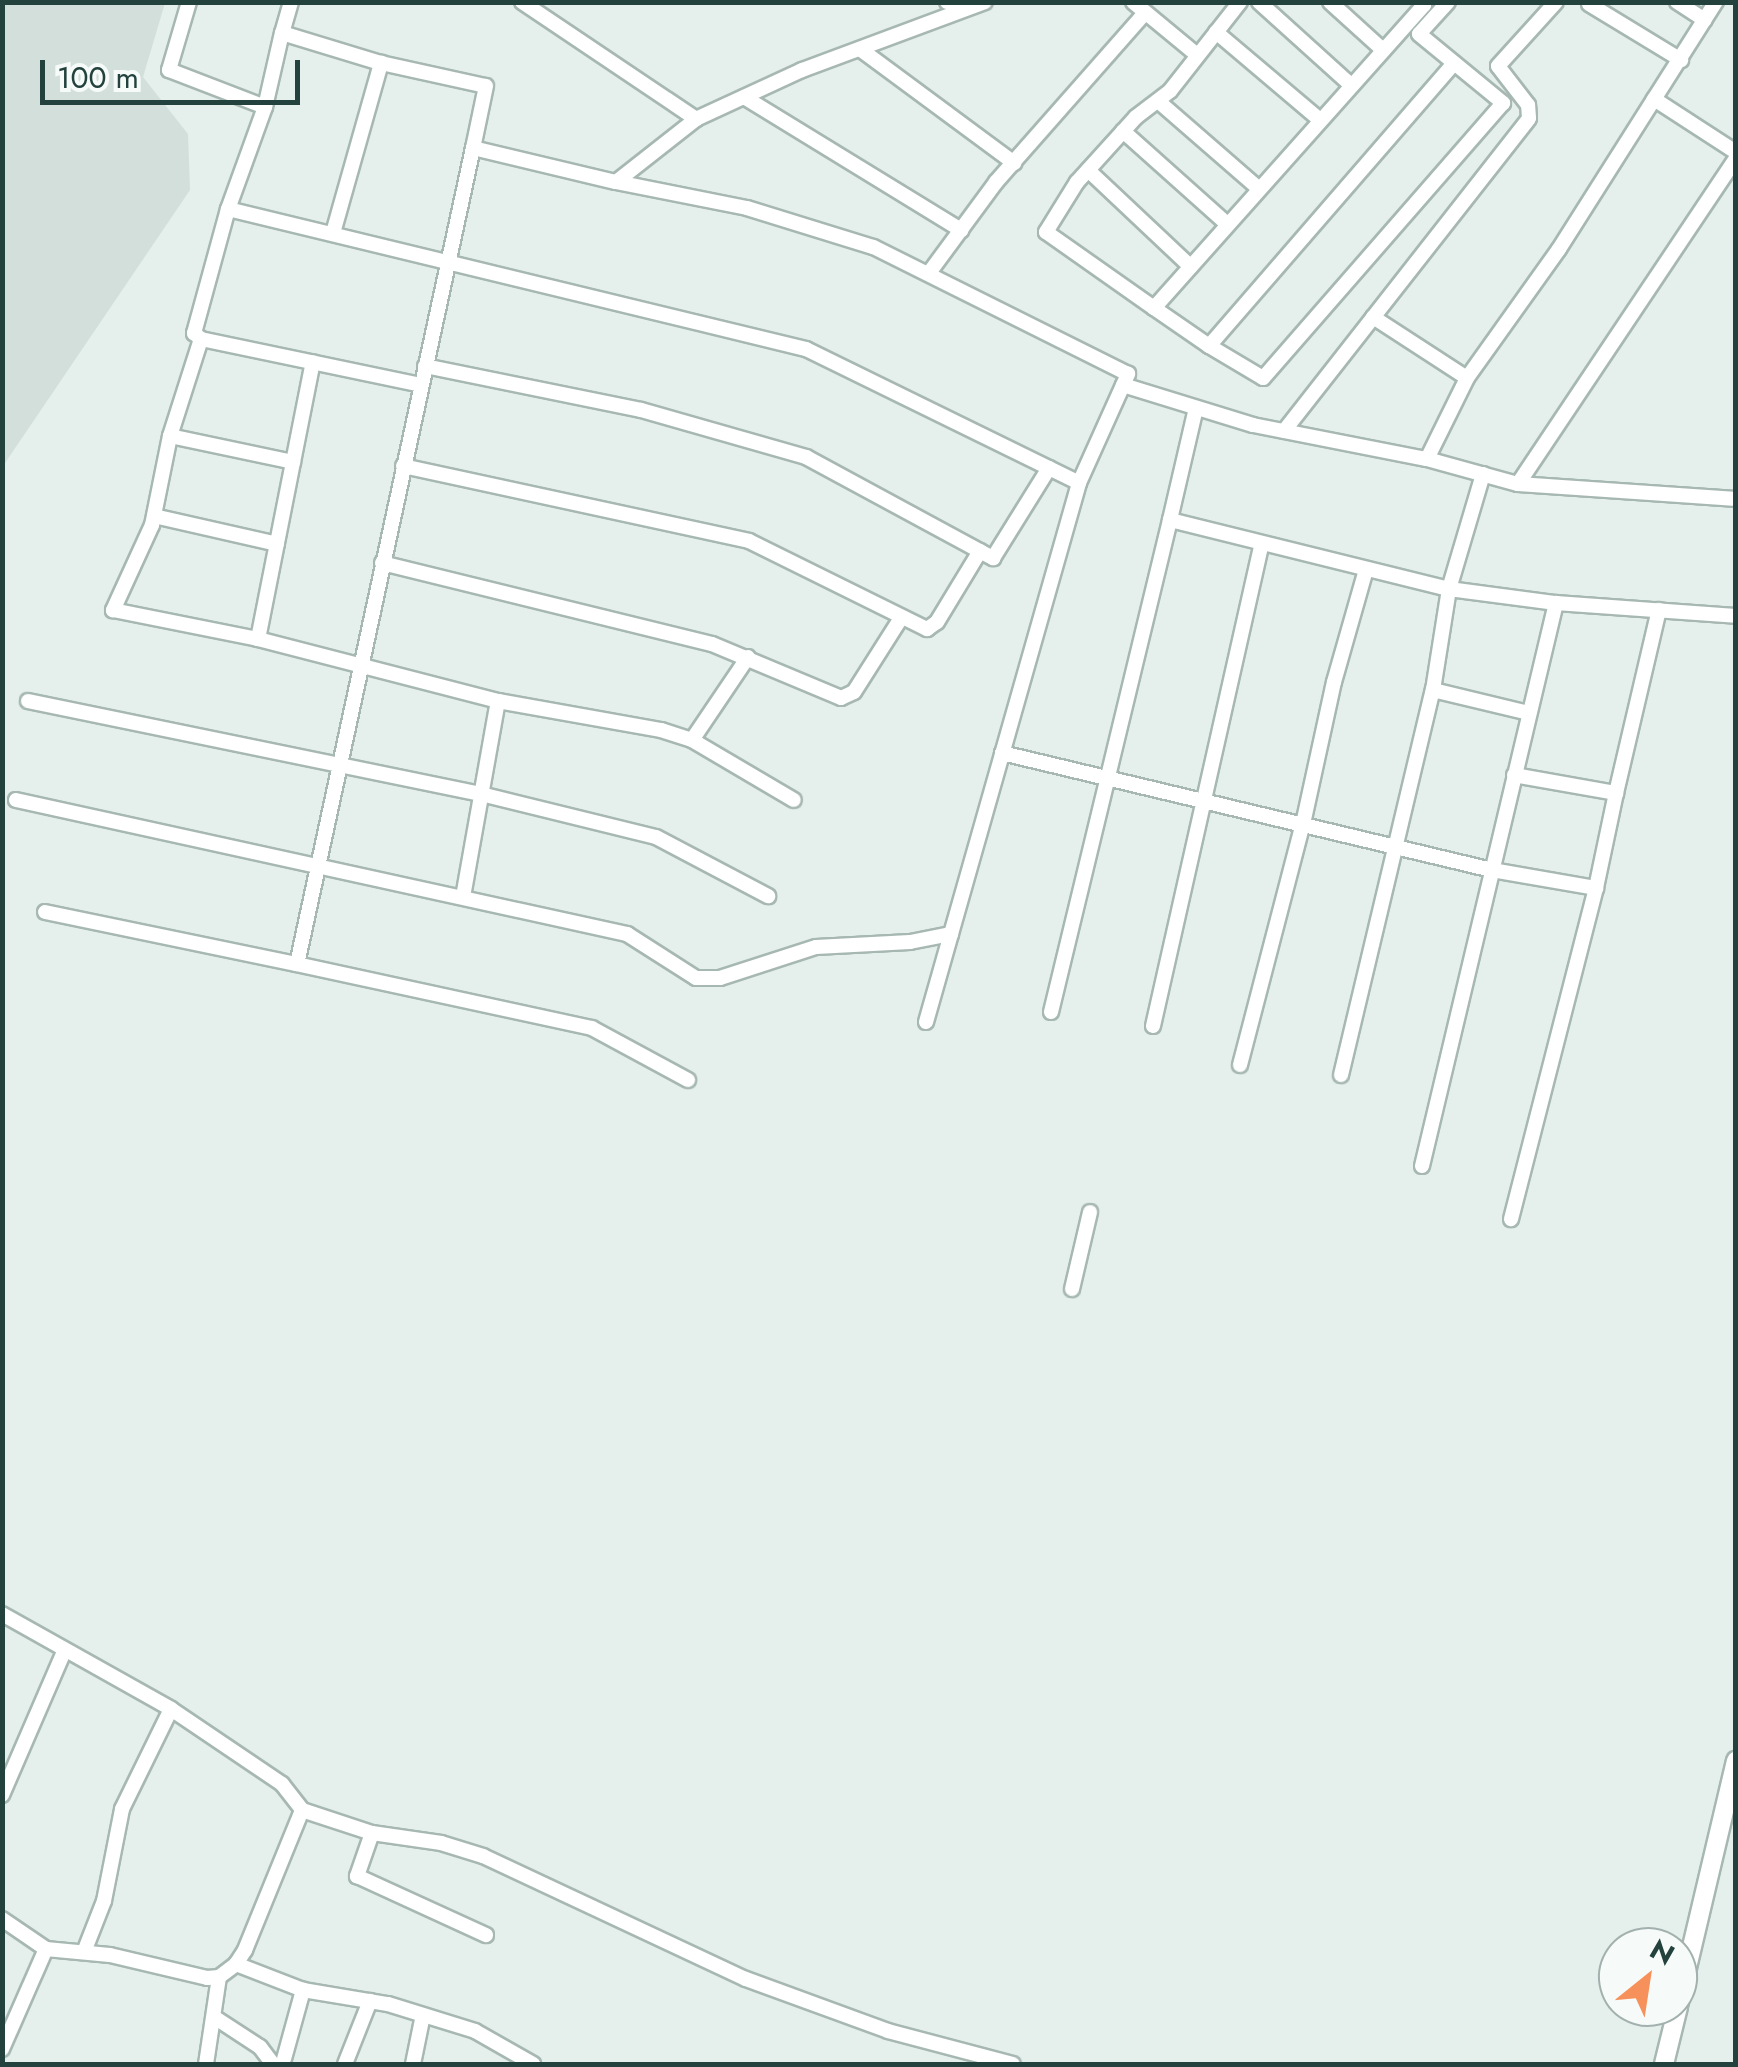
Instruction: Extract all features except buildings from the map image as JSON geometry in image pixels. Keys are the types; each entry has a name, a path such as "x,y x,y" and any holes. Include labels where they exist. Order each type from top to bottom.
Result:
{"street":[{"path":"189,2 169,70 266,107"},
{"path":"291,2 266,107 228,210 194,333 201,339 421,384"},
{"path":"522,2 696,119"},
{"path":"546,19 554,2"},
{"path":"947,2 983,4"},
{"path":"1133,2 1197,55"},
{"path":"1240,2 1158,101 1088,170 1046,232 1208,346 1263,378 1503,103 1419,34 1448,2"},
{"path":"1260,2 1352,85"},
{"path":"1330,2 1384,50"},
{"path":"1154,308 1424,5 1421,2"},
{"path":"1284,432 1528,118 1528,105 1498,66 1556,2"},
{"path":"1677,2 1705,20"},
{"path":"1427,459 1467,378 1559,250 1716,2"},
{"path":"616,182 696,119 860,49 983,4"},
{"path":"1589,4 1681,60"},
{"path":"929,273 1014,163 1146,13"},
{"path":"1216,32 1320,120"},
{"path":"282,33 382,63 486,86 296,964"},
{"path":"860,49 1014,163"},
{"path":"333,233 382,63"},
{"path":"1208,346 1453,64"},
{"path":"744,97 961,230"},
{"path":"1518,484 1736,155 1654,100"},
{"path":"1158,101 1258,188"},
{"path":"1124,132 1227,224"},
{"path":"473,148 747,208 873,247 1128,374 1079,483 926,1022"},
{"path":"1088,170 1191,267"},
{"path":"228,210 806,349 1079,483"},
{"path":"1373,318 1467,378"},
{"path":"201,339 170,436 154,516 113,610 258,639 498,702 661,730 692,740 794,800"},
{"path":"258,639 313,362"},
{"path":"424,366 641,410 806,457 980,551 998,555 1050,468"},
{"path":"1123,386 1284,432 1427,459 1518,484 1736,500"},
{"path":"1051,1012 1196,408"},
{"path":"170,436 293,462"},
{"path":"403,466 749,541 901,618 932,627 980,551"},
{"path":"1341,1075 1433,690 1449,589 1483,474"},
{"path":"154,516 277,544"},
{"path":"1170,520 1449,589 1556,603 1736,616"},
{"path":"1153,1026 1261,545"},
{"path":"382,563 712,644 836,696 848,697 901,618"},
{"path":"1240,1066 1303,824 1334,682 1366,570"},
{"path":"1422,1166 1556,603"},
{"path":"1511,1219 1596,888 1658,610"},
{"path":"692,740 748,657"},
{"path":"1433,690 1529,714"},
{"path":"28,702 481,794 656,837 768,896"},
{"path":"463,897 498,702"},
{"path":"1002,753 1492,870 1596,888"},
{"path":"1514,775 1616,793"},
{"path":"16,800 627,934 696,978 710,980 816,947 910,942 951,934"},
{"path":"44,912 592,1028 688,1080"},
{"path":"1072,1289 1090,1212"},
{"path":"2,1614 171,1709 282,1784 302,1810 372,1833 441,1844 483,1856 746,1979 888,2031 1013,2064"},
{"path":"2,1795 64,1652"},
{"path":"84,1952 104,1901 122,1808 171,1709"},
{"path":"1697,1927 1736,1761"},
{"path":"2,1919 46,1948 84,1952 206,1978 219,1976 236,1964 302,1810"},
{"path":"372,1833 358,1876 486,1935"},
{"path":"2,2049 46,1948"},
{"path":"236,1964 303,1990 370,2000 475,2031 533,2064"},
{"path":"206,2064 219,1976"},
{"path":"214,2017 279,2062 303,1990"},
{"path":"345,2064 370,2000"},
{"path":"413,2064 423,2015"},
{"path":"1664,2064 1673,2027"}],"shaded area":[{"path":"3,2 165,3 143,77 188,134 190,190 3,466"}]}
